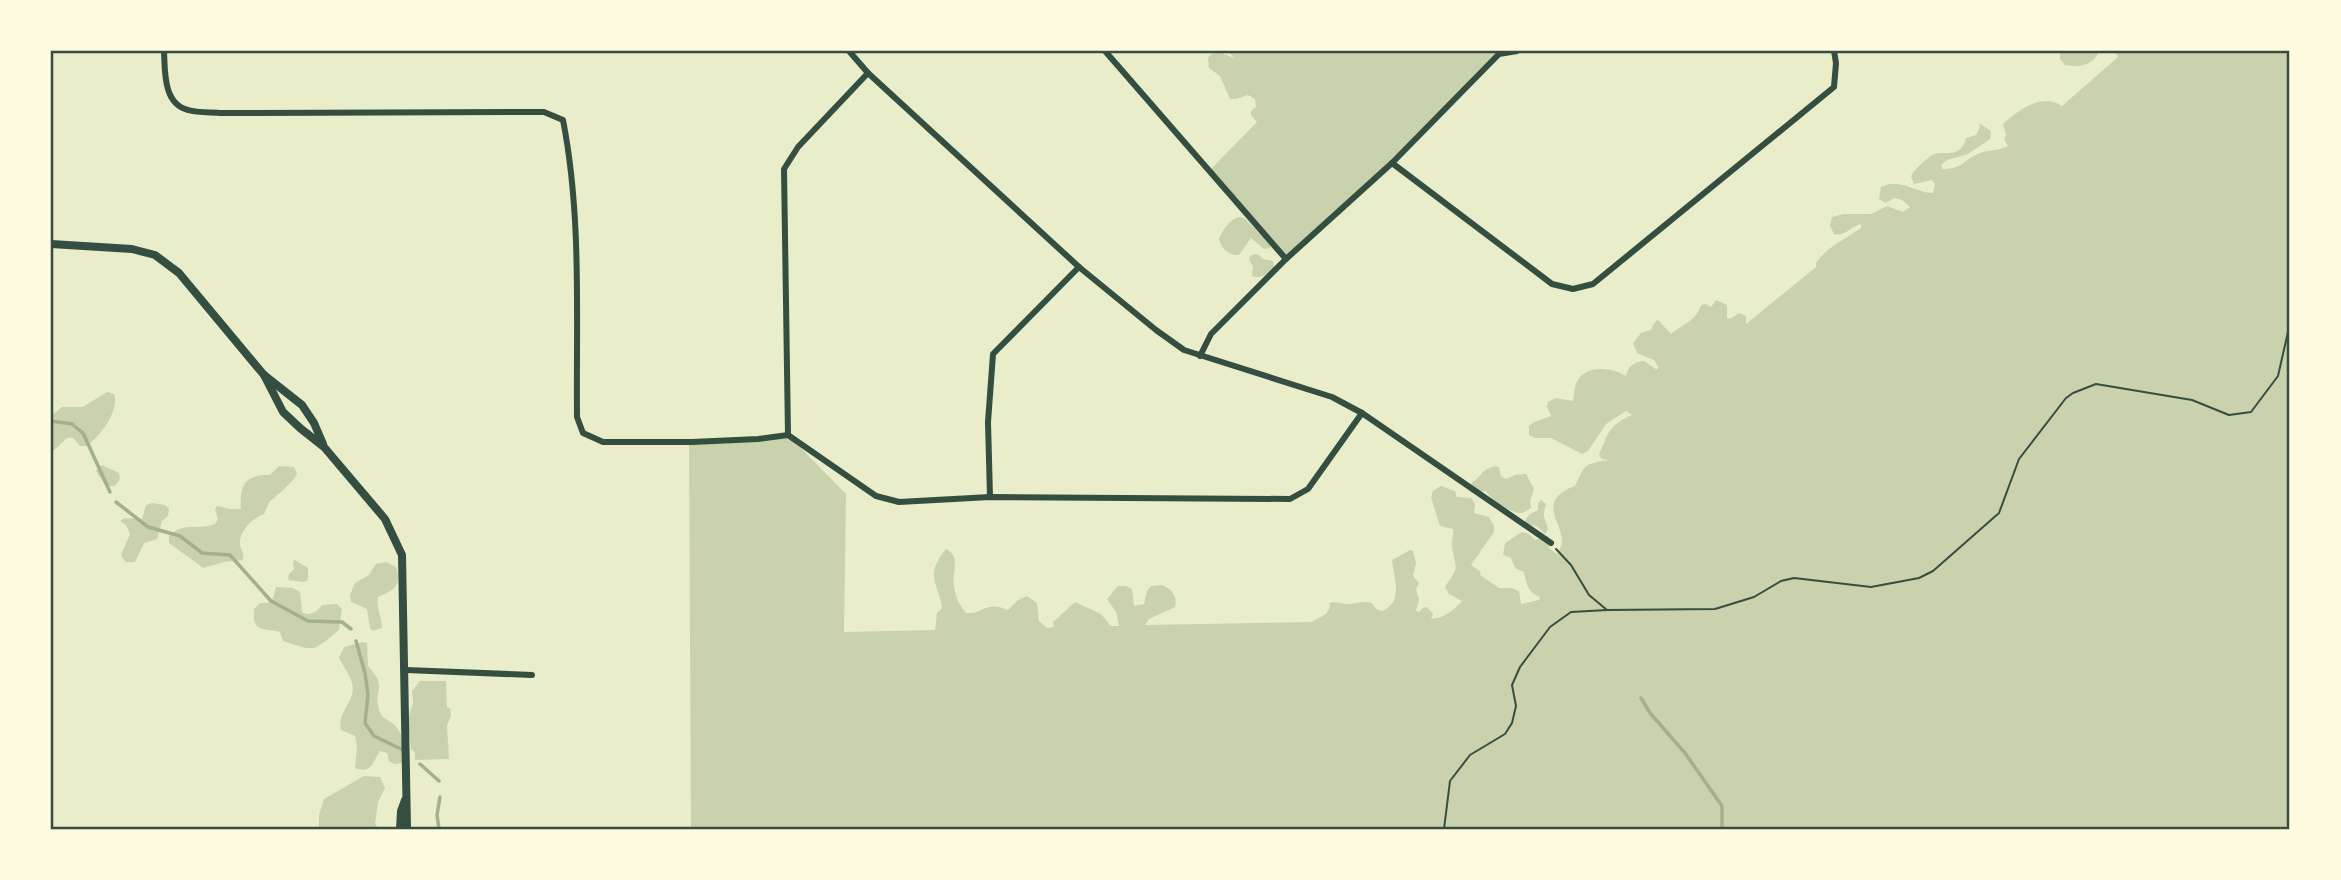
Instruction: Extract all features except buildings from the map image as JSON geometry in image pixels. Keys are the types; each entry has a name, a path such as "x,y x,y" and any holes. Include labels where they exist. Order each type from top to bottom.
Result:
{"street":[{"path":"164,51 169,96 185,110 222,113 544,112 563,120 576,250 577,417 583,433 603,442 692,442 788,435 876,496 899,502 990,497 1290,499 1308,489 1362,413"},
{"path":"849,51 869,73 1080,267 1184,350 1332,397 1362,413 1551,543"},
{"path":"1105,51 1286,259"},
{"path":"1200,356 1212,334 1286,259 1392,163 1499,54 1517,51"},
{"path":"1392,163 1552,284 1573,289 1593,284 1834,88 1834,51"},
{"path":"788,435 784,169 798,147 869,73"},
{"path":"51,244 132,249 155,255 179,274 264,375 302,405 314,423 324,447"},
{"path":"990,497 988,422 993,355 1080,267"},
{"path":"264,375 284,412 324,447 385,520 402,555 407,829"},
{"path":"406,670 533,675"},
{"path":"400,829 401,811 406,797"}],"path":[{"path":"1444,829 1450,781 1471,755 1505,734 1512,723 1516,706 1512,685 1527,657 1550,627 1571,611 1716,609 1754,597 1794,578 1871,587 1919,578 1933,570 1999,513 2024,451 2066,398 2073,393 2096,384 2192,400 2229,415 2251,412 2278,376 2290,323"},
{"path":"1551,543 1571,565 1589,595 1607,610"}],"green space":[{"path":"1228,51 1495,51 1499,54 1392,163 1286,259 1210,170 1257,122 1251,115 1251,111 1256,107 1255,99 1248,95 1230,99 1220,76 1209,68 1208,58 1211,54 1222,53 1234,58"},
{"path":"2060,51 2099,51 2094,60 2076,66 2065,65 2060,59"},
{"path":"2115,51 2290,51 2290,829 691,829 689,442 788,435 846,494 844,632 935,630 937,613 942,608 934,573 939,558 946,549 954,556 953,581 957,597 966,613 995,606 1008,610 1018,600 1027,596 1037,603 1039,621 1047,628 1054,627 1053,622 1075,602 1101,614 1111,626 1119,626 1116,612 1107,599 1118,586 1132,589 1134,606 1144,604 1151,586 1162,585 1173,594 1175,607 1149,619 1145,625 1311,622 1326,614 1329,603 1334,602 1368,602 1382,611 1389,607 1395,596 1396,582 1392,560 1410,550 1413,551 1416,563 1413,576 1419,583 1416,589 1419,600 1416,611 1428,608 1433,614 1431,619 1436,618 1448,613 1462,601 1449,594 1445,587 1455,571 1455,565 1453,529 1440,526 1431,497 1433,491 1441,486 1455,491 1457,497 1471,498 1475,504 1474,513 1489,517 1494,526 1494,532 1471,565 1499,588 1519,591 1521,604 1539,600 1540,597 1528,587 1524,572 1515,568 1511,558 1503,555 1505,543 1522,532 1535,540 1548,536 1549,548 1557,554 1562,543 1554,513 1556,498 1575,486 1587,466 1609,460 1602,459 1599,455 1607,435 1618,422 1632,415 1626,411 1606,424 1588,451 1582,454 1551,438 1535,438 1529,435 1529,426 1551,416 1548,402 1556,398 1573,401 1575,386 1585,373 1591,370 1606,369 1626,376 1632,365 1644,361 1657,370 1654,360 1637,353 1633,343 1641,333 1651,330 1658,320 1671,334 1693,318 1701,305 1711,307 1716,300 1727,305 1727,318 1739,313 1746,316 1746,324 1816,267 1825,252 1861,228 1861,224 1841,234 1834,234 1830,226 1832,217 1871,214 1887,206 1903,212 1910,207 1902,200 1894,198 1886,203 1879,199 1881,187 1895,184 1933,193 1935,184 1932,180 1914,184 1911,176 1929,157 1937,153 1960,150 1966,138 1976,135 1979,123 1991,131 1990,139 1968,154 1947,160 1941,165 1943,169 1960,166 1980,153 2008,146 2004,139 2006,135 2003,124 2031,104 2047,101 2062,106 2118,57"},
{"path":"1244,218 1271,245 1270,248 1264,249 1251,238 1239,255 1226,251 1219,239 1232,220"},
{"path":"1255,254 1273,261 1274,267 1267,274 1252,276 1253,266 1249,260 1250,256"},
{"path":"107,392 114,394 114,408 97,437 86,446 80,446 73,438 67,438 51,453 51,416 62,407 83,407"},
{"path":"102,465 119,473 120,479 115,486 106,486 96,471"},
{"path":"279,466 294,467 297,474 270,501 264,514 245,529 240,538 243,560 203,568 169,543 169,536 174,531 215,524 218,519 215,509 217,506 241,509 241,494 245,483 261,475 270,475"},
{"path":"1495,466 1499,467 1501,476 1506,479 1526,474 1534,489 1531,508 1516,512 1497,502 1486,491 1471,493 1472,482"},
{"path":"1541,500 1546,504 1544,515 1548,529 1545,534 1537,526 1526,524 1525,520 1538,510"},
{"path":"146,505 165,505 169,509 168,516 162,521 157,539 144,543 135,562 126,562 121,555 130,534 126,525 120,521 125,518 142,519"},
{"path":"295,560 308,568 308,580 288,580"},
{"path":"386,562 396,567 398,579 392,589 378,597 382,628 373,631 370,628 367,609 351,602 350,595 355,583 369,575 376,564"},
{"path":"276,587 293,588 300,592 302,612 308,614 322,605 337,604 342,609 339,630 318,646 309,648 283,641 280,632 257,626 254,609 260,603 268,603 273,598"},
{"path":"367,643 368,666 378,680 377,698 380,712 398,729 406,757 402,763 394,764 389,761 387,753 380,751 371,766 365,770 355,768 355,736 341,730 340,724 353,689 350,677 339,658 344,647"},
{"path":"420,681 446,681 447,707 450,708 451,716 447,725 449,759 415,760 408,720 413,702 412,691"},
{"path":"364,776 380,777 385,788 378,802 375,824 379,829 319,829 319,815 324,799"}],"waterway":[{"path":"51,421 72,424 83,433 110,492"},
{"path":"116,502 148,527 180,536 202,553 230,555 271,601 308,621 342,622 351,629"},
{"path":"356,641 368,695 365,723 374,736 401,749"},
{"path":"1641,698 1650,713 1685,753 1722,806 1722,829"},
{"path":"420,764 439,781"},
{"path":"439,829 437,815 440,797"}]}
